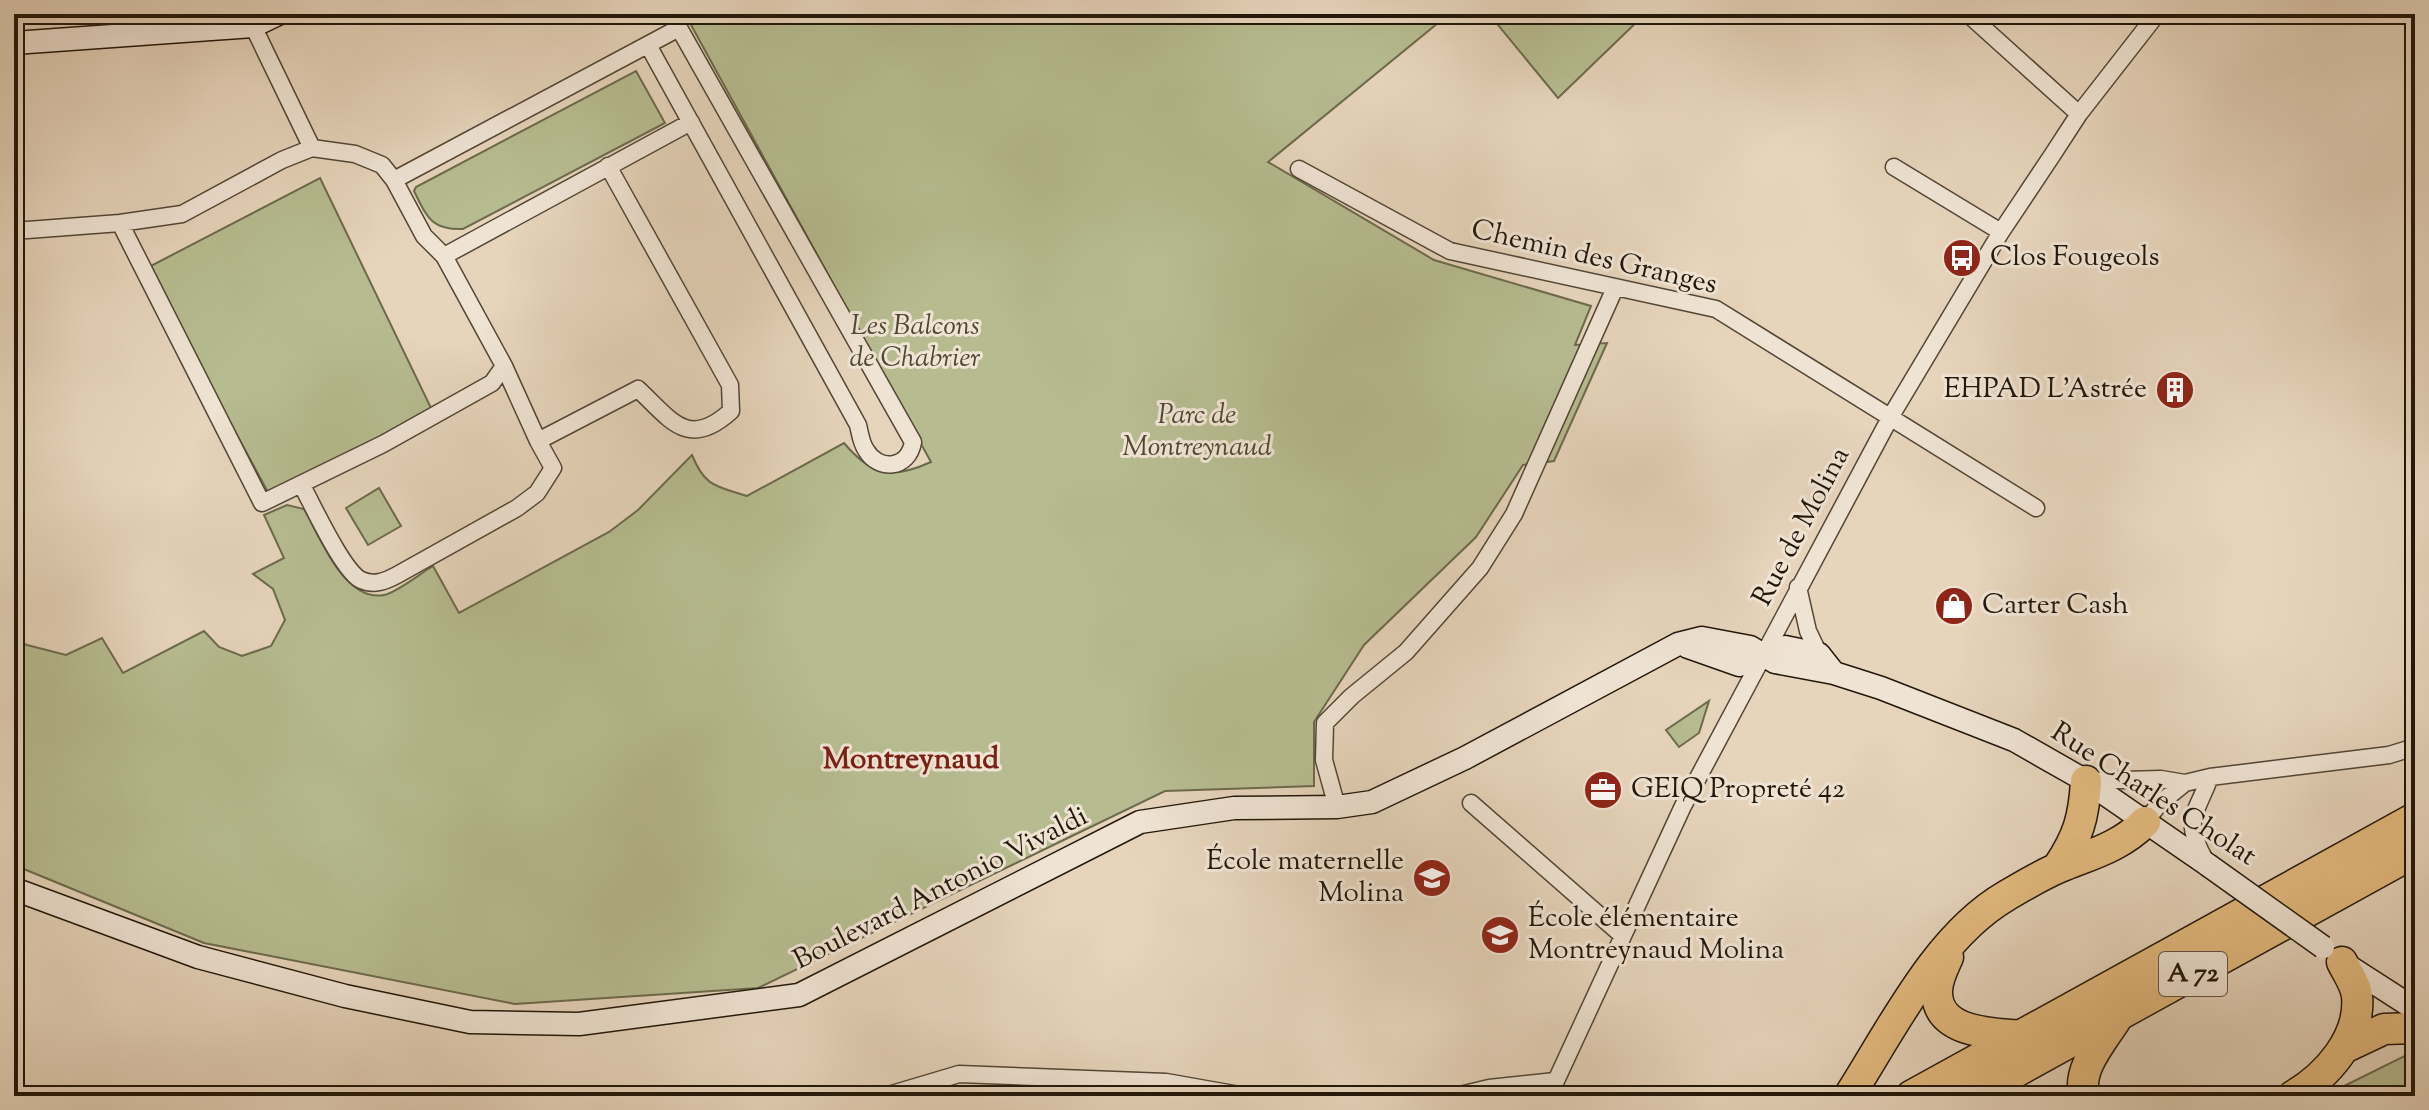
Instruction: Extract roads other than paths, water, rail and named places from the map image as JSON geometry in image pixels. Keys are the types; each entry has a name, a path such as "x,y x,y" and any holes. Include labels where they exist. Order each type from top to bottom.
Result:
{"highway":[{"path":"2058,867 2077,838 2085,808 2086,781"},
{"name":"A 72","path":"1911,1096 2415,818"},
{"path":"1849,1096 1923,979 1977,916 2058,867 2129,838 2145,822"},
{"name":"A 72","path":"1972,1096 2415,852"},
{"path":"1953,942 1936,995 1942,1010 1968,1030 2021,1036"},
{"path":"2293,1096 2322,1073 2346,1047 2354,1032 2358,994 2332,954"},
{"path":"2085,1096 2082,1087 2087,1067 2119,1014"},
{"path":"2346,1047 2384,1029 2415,1028"}],"street":[{"path":"14,43 253,26 278,14"},
{"path":"1865,14 1877,14"},
{"path":"1968,14 2079,114"},
{"name":"Rue de Molina","path":"1552,1088 1683,806 1891,416 2001,232 2079,114 2157,14"},
{"path":"394,180 648,45 675,21 913,442 906,461 883,463 865,450 858,425 648,45"},
{"path":"253,26 312,148"},
{"path":"444,256 691,122"},
{"path":"14,231 120,223 182,214 282,160 312,148 367,157 382,165 394,180 424,236 444,256 504,366 553,468 537,493 517,508 383,582 370,583 360,579 347,566 301,484"},
{"path":"538,441 638,389 676,425 688,431 703,430 731,411 730,385 608,166"},
{"path":"1894,167 2001,232"},
{"name":"Chemin des Granges","path":"1299,169 1450,251 1716,309 2036,508"},
{"path":"120,223 262,503 383,444 486,387 504,366"},
{"path":"1337,807 1324,760 1325,723 1352,696 1406,652 1480,568 1514,514 1615,288"},
{"path":"1798,587 1808,631 1819,654 1834,673"},
{"name":"Boulevard Antonio Vivaldi","path":"14,889 198,957 345,996 470,1022 579,1024 799,995 1140,822 1234,808 1337,807 1372,802 1465,758 1678,644 1739,665 1764,657"},
{"path":"1764,657 1785,647 1819,654"},
{"name":"Rue Charles Cholat","path":"1764,657 1789,667 1834,673 1881,688 2014,740 2086,781 2415,1009"},
{"path":"2086,781 2161,779 2185,783 2210,777 2389,755 2415,747"},
{"path":"2208,865 2195,842 2193,811 2210,777"},
{"path":"2145,822 2160,803 2185,783"},
{"path":"1471,803 1623,936"},
{"path":"885,1096 959,1074 1166,1082 1245,1096"},
{"path":"1456,1096 1489,1088 1552,1088"}],"place":[{"name":"Clos Fougeols","path":"1962,258"},
{"name":"EHPAD L'Astrée","path":"2175,390"},
{"name":"Carter Cash","path":"1954,606"},
{"name":"GEIQ Propreté 42","path":"1603,790"},
{"name":"École maternelle Molina","path":"1432,878"},
{"name":"École élémentaire Montreynaud Molina","path":"1500,935"}],"district":[{"name":"Montreynaud","path":"911,760"}],"park label":[{"name":"Les Balcons de Chabrier","path":"915,343"},
{"name":"Parc de Montreynaud","path":"1197,432"}]}
